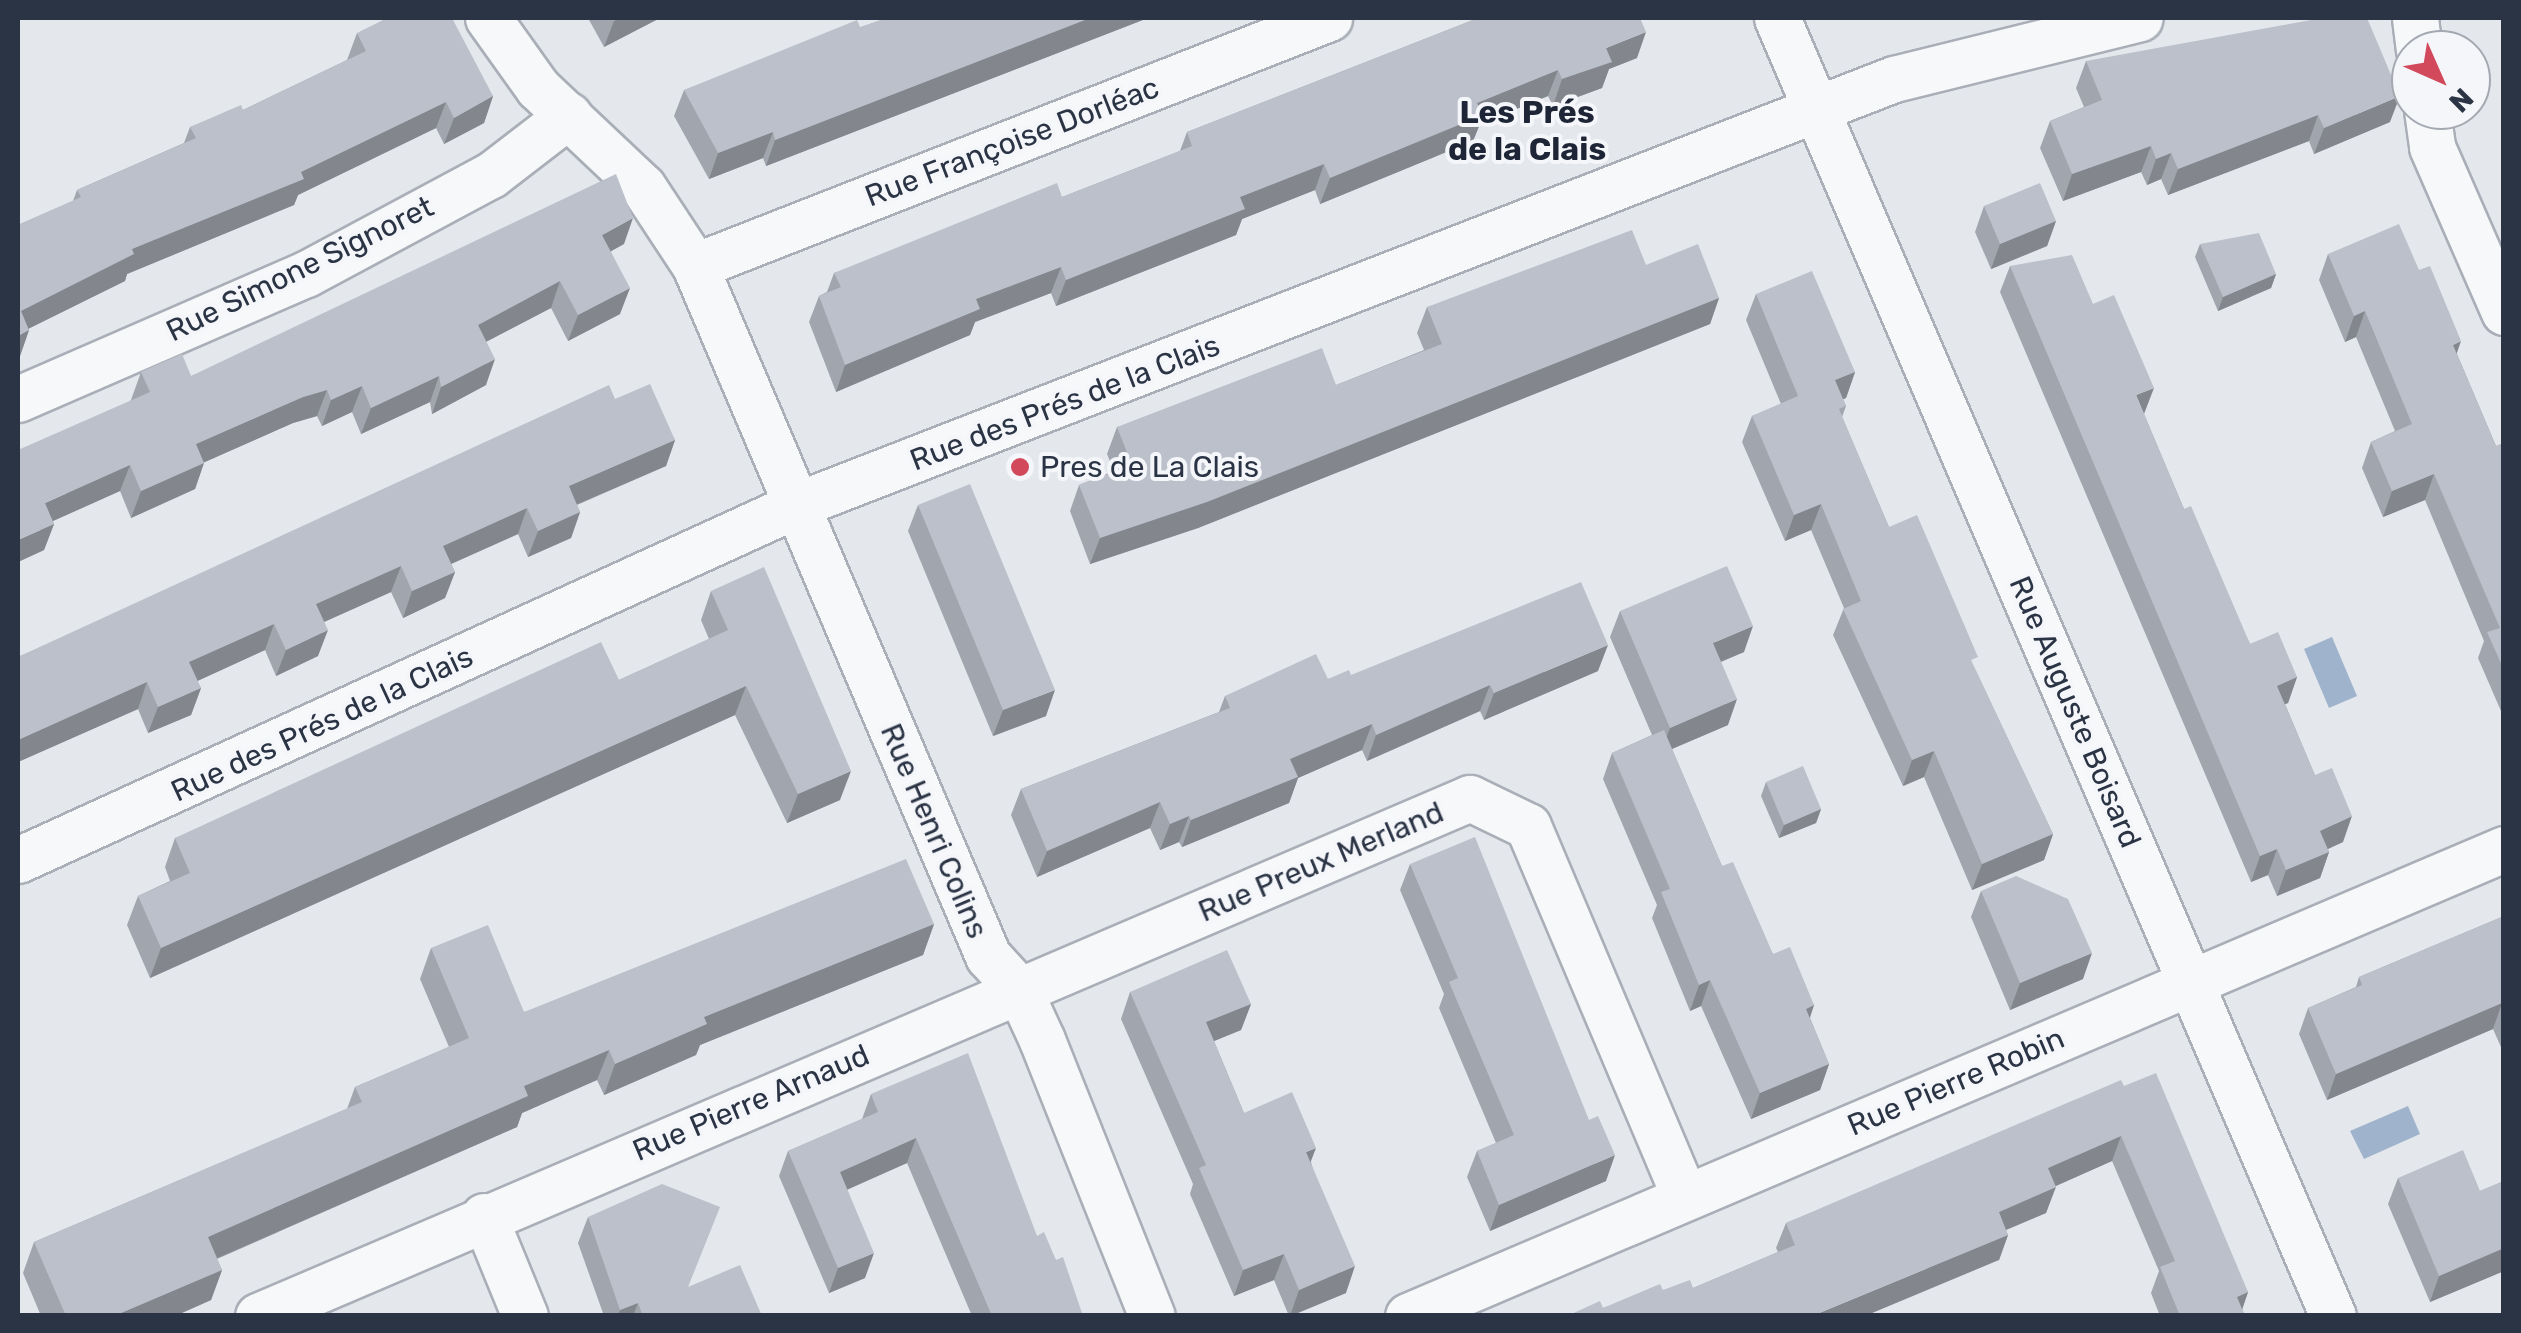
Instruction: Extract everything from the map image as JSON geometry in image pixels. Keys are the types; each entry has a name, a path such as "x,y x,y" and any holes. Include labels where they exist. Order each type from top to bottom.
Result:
{"street":[{"name":"Rue Henri Colins","path":"488,18 510,55 643,187 695,266 988,956 1018,990 1152,1316"},
{"name":"Rue Françoise Dorléac","path":"695,266 1328,18"},
{"name":"Rue Auguste Boisard","path":"1777,18 2333,1316"},
{"name":"Rue des Prés de la Clais","path":"18,860 794,506 1818,109 1997,49 2140,18"},
{"name":"Rue Simone Signoret","path":"18,399 306,274 491,175 569,116"},
{"path":"2430,130 2432,147 2504,312"},
{"name":"Rue Preux Merland","path":"1018,990 1470,798 1528,826 1684,1198"},
{"name":"Rue Pierre Robin","path":"1408,1316 2504,849"},
{"name":"Rue Pierre Arnaud","path":"258,1316 1018,990"},
{"path":"484,1216 525,1316"}],"water":[{"path":"2332,637 2357,696 2329,708 2304,649"},
{"path":"2408,1106 2420,1134 2364,1159 2350,1131"}],"building":[{"path":"387,18 452,18 493,96 454,118 446,102 301,172 304,179 132,249 134,254 21,311 29,330 18,336 18,225 81,197 77,190 196,138 190,127 241,105 243,110 366,51 357,33"},
{"path":"887,18 1090,18 775,140 773,132 718,153 684,90 857,20 860,27"},
{"path":"1478,18 1640,18 1646,32 1606,48 1612,62 1562,79 1558,70 1477,103 1483,115 1330,178 1324,164 1240,197 1245,209 1066,280 1061,267 976,299 980,309 845,365 819,296 841,287 834,273 1057,183 1062,197 1127,172 1192,146 1187,132"},
{"path":"2322,18 2367,18 2391,75 2391,100 2324,128 2318,115 2178,169 2171,153 2156,159 2151,146 2072,174 2050,121 2102,100 2086,61"},
{"path":"616,174 633,218 602,235 630,288 578,315 560,281 478,325 495,359 441,387 439,376 371,408 362,386 331,400 327,390 303,397 196,444 204,463 141,491 130,465 45,503 54,524 18,540 18,450 150,392 141,372 182,354 191,376"},
{"path":"2040,183 2056,221 2000,244 1984,206"},
{"path":"2399,224 2419,270 2430,266 2461,341 2453,345 2496,446 2504,443 2504,670 2487,632 2500,628 2434,474 2392,491 2371,442 2412,424 2365,311 2354,316 2328,254"},
{"path":"1632,230 1646,265 1698,244 1719,298 1207,502 1100,538 1079,485 1132,465 1117,427 1322,348 1336,385 1442,344 1427,307"},
{"path":"2259,233 2276,274 2223,297 2200,244"},
{"path":"2072,255 2093,304 2114,295 2154,388 2136,395 2184,509 2191,506 2250,644 2278,632 2297,677 2277,686 2315,775 2332,768 2352,816 2320,831 2329,852 2286,870 2277,849 2260,856 2010,266"},
{"path":"1812,271 1855,372 1835,380 1846,406 1839,409 1889,527 1917,515 1978,657 1971,660 2053,834 1982,864 1934,751 1912,760 1843,609 1861,601 1821,504 1794,515 1752,416 1798,396 1756,294"},
{"path":"650,384 675,440 569,486 580,512 538,531 527,508 443,546 455,572 412,591 401,566 316,604 328,630 286,650 274,624 189,662 201,688 158,707 147,682 18,740 18,657 609,385 615,399"},
{"path":"970,484 1055,690 1003,710 918,505"},
{"path":"1727,566 1753,626 1713,643 1737,699 1670,728 1620,611"},
{"path":"764,567 851,771 798,794 746,686 161,948 138,896 190,873 175,838 601,642 619,680 728,630 711,591"},
{"path":"1581,582 1608,645 1494,693 1490,685 1376,735 1372,724 1290,759 1298,777 1191,820 1189,816 1170,824 1160,802 1047,851 1021,789 1230,708 1225,696 1316,654 1328,679 1349,670 1351,675"},
{"path":"1664,730 1722,866 1733,862 1773,954 1790,947 1814,1005 1806,1009 1829,1064 1760,1093 1710,980 1699,985 1661,892 1670,889 1612,753"},
{"path":"1803,766 1821,809 1784,825 1766,782"},
{"path":"1475,837 1589,1120 1598,1116 1615,1155 1499,1205 1477,1151 1514,1135 1449,982 1458,978 1410,864"},
{"path":"906,859 934,924 704,1017 707,1024 615,1064 609,1050 524,1086 528,1096 208,1237 222,1270 114,1316 66,1316 34,1242 362,1102 355,1087 469,1038 431,948 488,925 524,1012"},
{"path":"2016,876 2068,899 2092,953 2020,983 1981,891"},
{"path":"2504,916 2504,1006 2502,1003 2336,1074 2308,1008 2362,985 2359,977"},
{"path":"1227,950 1251,1004 1206,1022 1244,1113 1292,1092 1316,1148 1306,1152 1355,1266 1299,1290 1284,1254 1243,1270 1199,1168 1206,1165 1130,992"},
{"path":"968,1053 1037,1236 1044,1232 1056,1260 1063,1257 1083,1316 992,1316 916,1138 840,1172 874,1253 838,1268 788,1151 878,1112 871,1094"},
{"path":"2156,1073 2248,1292 2237,1297 2245,1316 2180,1316 2160,1267 2175,1261 2121,1136 2048,1168 2056,1187 1999,1212 2008,1235 1812,1316 1567,1316 1600,1301 1603,1308 1660,1284 1663,1290 1690,1280 1693,1288 1795,1245 1786,1223 2121,1080 2124,1086"},
{"path":"2463,1150 2480,1191 2504,1181 2504,1248 2439,1276 2398,1178"},
{"path":"662,1184 720,1207 688,1287 740,1265 762,1316 643,1316 638,1303 620,1310 588,1217"}],"place":[{"name":"Pres de La Clais","path":"1020,467"}],"district":[{"name":"Les Prés de la Clais","path":"1527,132"}]}
